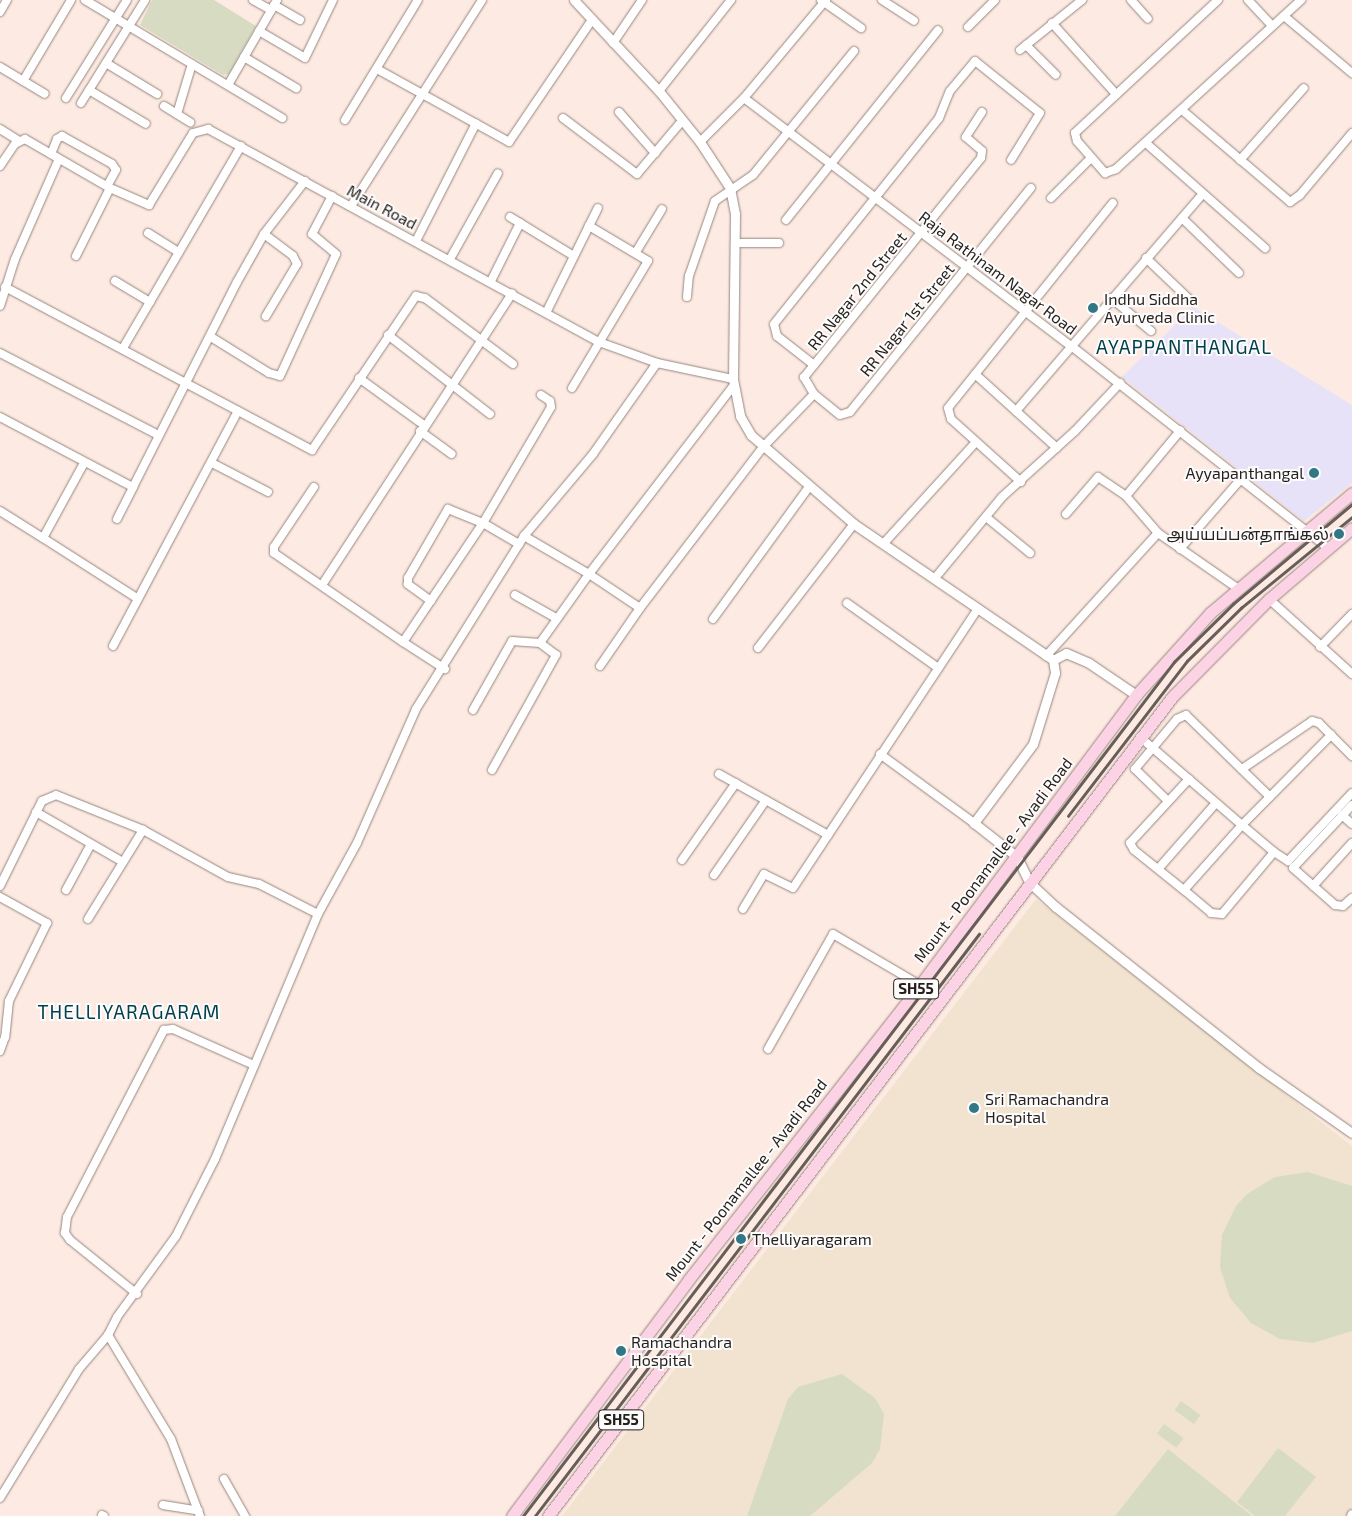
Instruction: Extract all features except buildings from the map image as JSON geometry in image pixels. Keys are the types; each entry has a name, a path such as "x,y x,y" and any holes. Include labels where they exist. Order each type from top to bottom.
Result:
{"main road":[{"name":"Mount - Poonamallee - Avadi Road","path":"512,1516 689,1279 920,985 1136,695 1175,648 1238,588 1306,529 1352,493"},
{"name":"SH55","path":"548,1516 826,1155 1140,736 1210,654 1269,599 1352,528"}],"street":[{"path":"0,12 7,0"},
{"path":"23,81 71,0"},
{"path":"85,0 282,118"},
{"path":"66,98 127,0"},
{"path":"81,103 145,0"},
{"path":"253,0 274,5 300,20"},
{"path":"259,31 305,58 333,0"},
{"path":"345,120 418,0"},
{"path":"351,206 482,0"},
{"path":"574,0 658,91 700,142 730,188 736,243 733,382 740,416 751,435 808,487 854,524 885,542 935,578 976,611 1050,658 1055,672 1033,744 974,823"},
{"path":"613,44 642,0"},
{"path":"658,91 731,0"},
{"path":"882,0 914,21"},
{"path":"968,27 995,0"},
{"path":"1056,75 1023,48 1082,0"},
{"path":"1131,0 1148,19"},
{"path":"1218,0 1075,133 1091,158 1108,174 1146,143 1301,0"},
{"path":"1248,0 1272,26"},
{"path":"700,142 744,98 824,1 861,28"},
{"path":"228,86 274,5"},
{"path":"1284,16 1352,73"},
{"path":"377,69 476,123 505,142 514,140 592,20"},
{"path":"1052,23 1116,94"},
{"path":"786,220 938,30"},
{"path":"687,296 689,276 715,200 730,188 753,175 854,51"},
{"path":"244,57 296,88"},
{"path":"814,365 777,336 774,324 943,112 950,90 975,61 1040,113 1011,160"},
{"path":"106,63 157,94"},
{"path":"177,114 192,64"},
{"path":"0,68 45,94"},
{"path":"1240,160 1304,88"},
{"path":"89,90 146,124"},
{"name":"Raja Rathinam Nagar Road","path":"744,98 1120,383 1328,548"},
{"path":"164,106 190,122"},
{"path":"1182,110 1292,202 1352,133"},
{"path":"619,112 656,153"},
{"name":"RR Nagar 2nd Street","path":"814,394 803,381 814,365 982,158 982,151 966,137 982,112"},
{"path":"563,118 632,173 640,172 682,121"},
{"path":"416,241 476,123"},
{"name":"Main Road","path":"0,129 19,141 26,139 108,187 149,206 199,129 208,129 491,281 599,342 657,363 733,382"},
{"path":"51,154 62,136 89,150 115,167 108,187 76,256"},
{"path":"0,166 19,141"},
{"path":"1146,143 1202,195 1265,248"},
{"path":"123,348 241,146"},
{"path":"1051,198 1091,158"},
{"path":"0,306 5,287 59,159"},
{"path":"450,260 498,173"},
{"path":"117,519 184,383 211,337 264,234 305,181"},
{"name":"RR Nagar 1st Street","path":"814,394 840,415 850,412 1031,188"},
{"path":"1016,411 1070,345 1202,195"},
{"path":"211,337 269,373 280,376 336,254 312,234 332,196"},
{"path":"1021,482 976,442 947,412 975,374 1113,203"},
{"path":"546,313 598,208"},
{"path":"636,252 662,209"},
{"path":"510,217 574,256"},
{"path":"1182,218 1239,273"},
{"path":"491,281 520,223"},
{"path":"572,388 647,264 646,258 589,226"},
{"path":"148,233 179,252"},
{"path":"264,234 293,256 297,264 266,316"},
{"path":"736,243 779,243"},
{"path":"1146,258 1191,301"},
{"path":"115,281 150,302"},
{"path":"5,287 312,450 411,299 420,296 514,364"},
{"path":"322,585 422,428 512,293"},
{"path":"1111,298 1151,331"},
{"path":"388,335 490,414"},
{"path":"0,353 158,435"},
{"path":"0,1498 79,1369 108,1335 117,1317 137,1294 176,1236 215,1159 318,914 357,843 406,726 445,669 524,536 593,454 657,363"},
{"path":"975,374 1056,448"},
{"path":"359,378 452,454"},
{"path":"540,643 556,618 733,382"},
{"path":"935,578 986,517 1120,383"},
{"path":"600,666 640,608 764,446 814,394"},
{"path":"403,642 483,523 551,407 550,401 541,395"},
{"path":"113,646 238,411"},
{"path":"0,417 132,487"},
{"path":"1126,496 1180,431"},
{"path":"885,542 976,442"},
{"path":"43,538 84,463"},
{"path":"212,463 268,492"},
{"path":"1066,514 1096,477 1126,496 1158,533 1238,588"},
{"path":"1180,549 1240,480"},
{"path":"314,487 273,550 403,642 445,669"},
{"path":"713,619 808,487"},
{"path":"431,601 407,581 445,511 452,508 519,544"},
{"path":"0,511 137,598"},
{"path":"986,517 1030,553"},
{"path":"758,648 854,524"},
{"path":"1050,658 1158,533"},
{"path":"524,536 589,574 640,608"},
{"path":"515,596 556,618"},
{"path":"1269,599 1352,674"},
{"path":"847,603 938,668"},
{"path":"743,909 764,874 793,888 976,611"},
{"path":"1320,647 1352,614"},
{"path":"473,710 512,640 540,643 556,652 555,658 492,770"},
{"path":"1050,658 1066,653 1089,663 1136,695"},
{"path":"1168,801 1135,773 1177,719 1186,715 1270,796"},
{"path":"1242,769 1306,724 1319,723 1352,756"},
{"path":"1184,890 1242,825 1330,735"},
{"path":"1140,736 1242,825 1274,852 1288,861 1352,794"},
{"path":"880,754 1017,857 1030,882 1259,1068 1352,1133"},
{"path":"720,774 828,835"},
{"path":"1188,779 1130,843 1184,890 1217,916 1274,852"},
{"path":"682,860 736,783"},
{"path":"0,886 36,812 45,798 56,795 143,830 228,877 259,884 318,914"},
{"path":"714,875 766,800"},
{"path":"1159,868 1216,803"},
{"path":"1352,805 1293,868 1339,906 1352,898"},
{"path":"36,812 123,862"},
{"path":"1342,815 1352,824"},
{"path":"88,919 143,830"},
{"path":"1313,886 1352,843"},
{"path":"66,890 91,844"},
{"path":"0,897 47,923 9,1001 6,1037 0,1051"},
{"path":"768,1049 833,934 920,985"},
{"path":"0,996 9,1001"},
{"path":"137,1294 70,1240 65,1232 67,1216 164,1030 173,1029 254,1065"},
{"path":"108,1335 171,1439 200,1514"},
{"path":"224,1478 245,1516"},
{"path":"163,1505 200,1514"}],"shaded area":[{"path":"1193,307 1352,405 1352,483 1304,521 1122,377"},
{"path":"1036,899 1352,1146 1352,1516 562,1516"}],"green space":[{"path":"152,0 214,0 256,26 229,74 223,75 140,25"},
{"path":"1308,1172 1352,1186 1352,1331 1313,1343 1280,1339 1251,1323 1230,1298 1220,1267 1222,1235 1236,1206 1247,1194 1275,1177"},
{"path":"842,1374 875,1398 884,1414 880,1449 872,1463 810,1516 747,1516 788,1399 798,1387"},
{"path":"1181,1401 1200,1415 1194,1424 1175,1410"},
{"path":"1164,1424 1183,1438 1176,1448 1157,1434"},
{"path":"1278,1448 1316,1477 1285,1516 1255,1516 1237,1502"},
{"path":"1168,1449 1252,1516 1115,1516"}],"railway":[{"path":"523,1516 1174,662 1233,604 1352,504"},
{"path":"1068,816 1187,661 1241,608 1352,517"},
{"path":"535,1516 979,934"}],"place":[{"name":"Indhu Siddha Ayurveda Clinic","path":"1093,308"},
{"name":"Ayyapanthangal","path":"1314,473"},
{"name":"அய்யப்பன்தாங்கல்","path":"1339,534"},
{"name":"Sri Ramachandra Hospital","path":"974,1108"},
{"name":"Thelliyaragaram","path":"741,1239"},
{"name":"Ramachandra Hospital","path":"621,1351"}],"district":[{"name":"AYAPPANTHANGAL","path":"1184,347"},
{"name":"THELLIYARAGARAM","path":"129,1012"}]}
